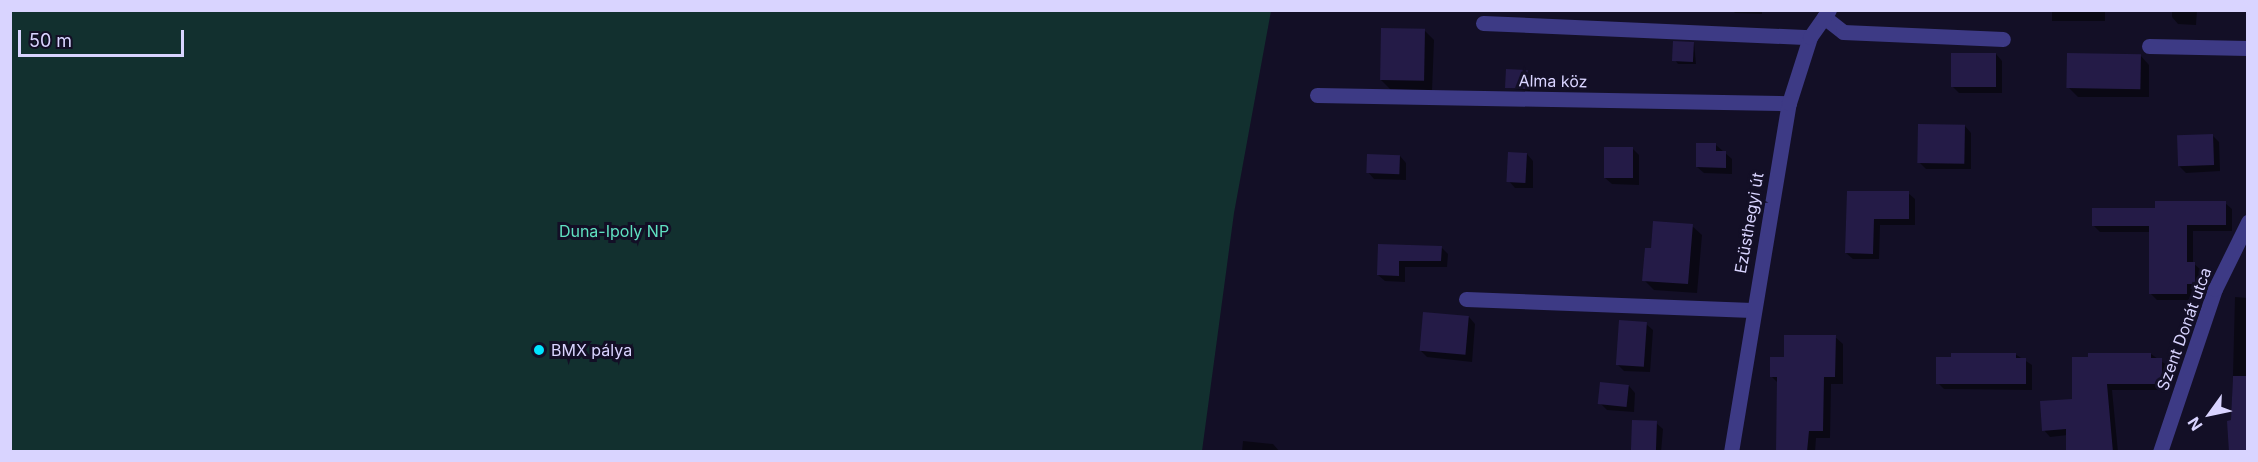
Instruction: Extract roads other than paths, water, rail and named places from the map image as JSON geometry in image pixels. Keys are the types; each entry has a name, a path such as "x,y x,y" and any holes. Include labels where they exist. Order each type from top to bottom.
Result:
{"street":[{"name":"Ezüsthegyi út","path":"1731,452 1752,310 1789,103 1810,37 1827,14"},
{"path":"1827,14 1843,32 2003,39"},
{"path":"1483,23 1810,37"},
{"path":"2149,46 2247,48"},
{"name":"Alma köz","path":"1317,95 1789,103"},
{"name":"Szent Donát utca","path":"2160,452 2215,289 2247,222"},
{"path":"1466,299 1752,310"}],"place":[{"name":"BMX pálya","path":"539,350"}],"park label":[{"name":"Duna-Ipoly NP","path":"614,231"}]}
